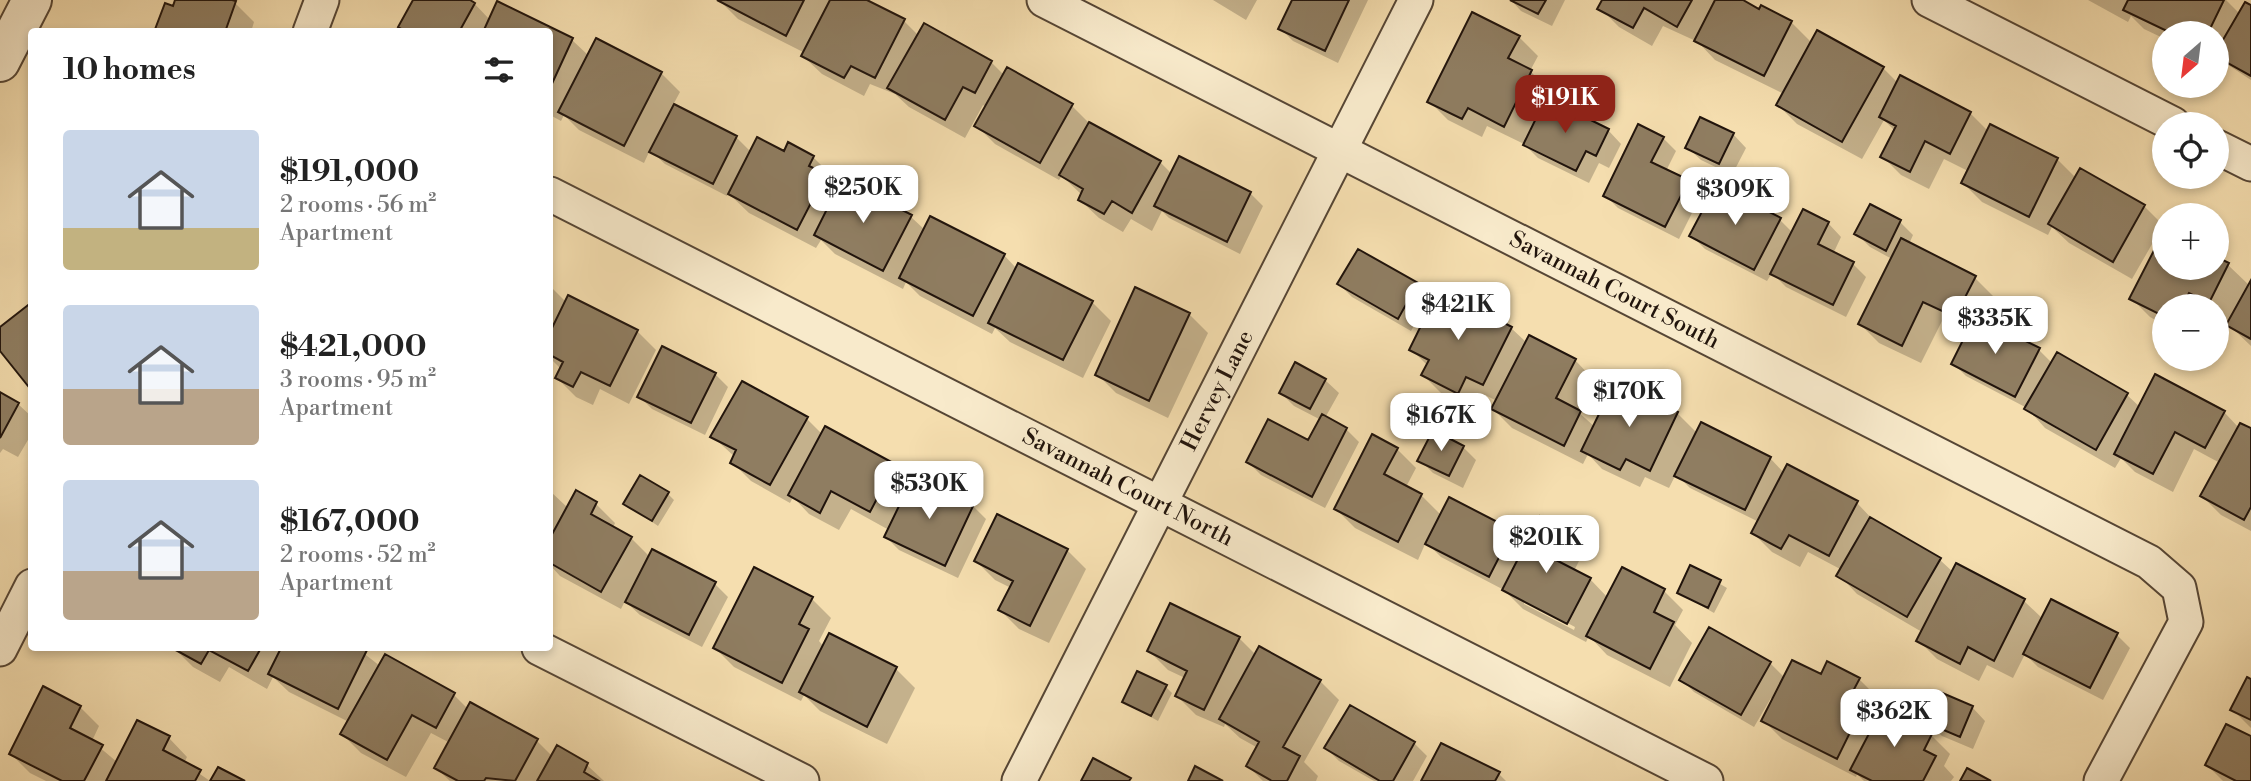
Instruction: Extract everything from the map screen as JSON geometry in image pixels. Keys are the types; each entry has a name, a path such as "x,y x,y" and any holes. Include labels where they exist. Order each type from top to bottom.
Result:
{"street":[{"path":"0,62 32,0"},
{"path":"311,28 322,0"},
{"name":"Savannah Court South","path":"1044,0 2149,562 2179,588 2186,622 2101,781"},
{"name":"Hervey Lane","path":"1019,781 1416,0"},
{"path":"1929,0 2152,113"},
{"path":"2229,152 2251,164"},
{"name":"Savannah Court North","path":"553,196 1706,781"},
{"path":"7,634 28,594"},
{"path":"545,651 802,781"}],"building":[{"path":"175,0 236,1 226,28 156,28 165,3 173,6"},
{"path":"413,0 470,0 475,3 461,28 398,27"},
{"path":"717,0 804,0 786,36"},
{"path":"830,0 867,0 905,19 875,78 851,66 844,78 801,56"},
{"path":"1292,0 1349,0 1325,51 1278,29"},
{"path":"1510,0 1546,0 1538,14"},
{"path":"1602,0 1692,0 1677,27 1644,8 1633,28 1597,9"},
{"path":"1715,0 1743,0 1759,9 1761,5 1792,21 1764,76 1694,41"},
{"path":"2128,0 2224,0 2214,21 2152,21 2152,24 2123,10"},
{"path":"497,1 552,28 485,28"},
{"path":"2245,2 2251,5 2251,76 2230,64 2230,28"},
{"path":"1472,12 1520,36 1508,58 1532,70 1504,127 1468,108 1462,119 1427,102"},
{"path":"924,23 992,61 975,93 963,87 945,120 887,88"},
{"path":"553,28 573,38 553,81"},
{"path":"1817,30 1884,67 1842,142 1776,105"},
{"path":"596,38 662,72 624,146 558,112"},
{"path":"1007,67 1073,104 1040,163 974,126"},
{"path":"1900,75 1971,112 1950,154 1925,141 1910,172 1880,157 1896,126 1879,117"},
{"path":"1546,98 1609,129 1596,156 1586,151 1576,171 1523,145"},
{"path":"674,104 737,136 713,184 649,152"},
{"path":"1700,117 1734,133 1719,164 1685,148"},
{"path":"1089,122 1161,161 1132,213 1112,201 1104,214 1078,200 1083,189 1059,175"},
{"path":"1638,124 1664,137 1651,162 1689,180 1665,227 1603,196"},
{"path":"1990,124 2058,158 2029,217 1961,183"},
{"path":"757,137 784,151 788,142 814,156 809,166 826,174 797,230 728,194"},
{"path":"1179,156 1251,192 1227,242 1154,206"},
{"path":"2080,168 2145,205 2113,262 2048,224"},
{"path":"842,179 912,215 883,271 814,235"},
{"path":"1716,185 1781,218 1754,270 1689,236"},
{"path":"1870,204 1901,220 1886,251 1854,234"},
{"path":"1803,209 1829,222 1818,244 1854,262 1833,305 1770,274"},
{"path":"930,216 1005,254 973,316 899,278"},
{"path":"1901,238 1976,276 1955,317 1923,302 1902,346 1858,324"},
{"path":"1358,249 1418,283 1398,319 1337,284"},
{"path":"2152,254 2152,280 2220,280 2214,294 2152,294 2152,310 2129,299"},
{"path":"1018,263 1093,301 1063,360 988,323"},
{"path":"2251,280 2251,339 2229,327 2229,320"},
{"path":"1135,287 1190,313 1149,401 1095,375"},
{"path":"1439,289 1512,327 1483,385 1466,377 1458,394 1421,375 1429,360 1409,350"},
{"path":"568,295 638,330 610,386 581,372 573,387 555,378 563,362 553,357 553,326"},
{"path":"28,305 28,386 0,351 0,327"},
{"path":"1975,316 2040,348 2015,397 1951,364"},
{"path":"1529,335 1576,359 1556,398 1581,411 1564,446 1491,409"},
{"path":"662,346 716,373 691,423 637,397"},
{"path":"2057,352 2128,393 2096,450 2024,409"},
{"path":"1295,362 1326,379 1310,409 1279,393"},
{"path":"2155,374 2225,411 2205,448 2175,432 2153,474 2114,454"},
{"path":"742,381 808,417 770,485 730,463 736,450 710,437"},
{"path":"1615,381 1678,412 1650,471 1626,459 1620,470 1581,451"},
{"path":"0,392 19,403 0,438"},
{"path":"1322,414 1347,428 1312,497 1246,462 1268,419 1308,440"},
{"path":"1701,422 1771,457 1745,510 1674,476"},
{"path":"2240,423 2251,428 2251,507 2244,520 2200,496"},
{"path":"825,426 895,464 870,512 831,491 820,513 788,495"},
{"path":"1433,430 1464,446 1449,476 1417,461"},
{"path":"1372,434 1398,448 1384,474 1422,494 1398,542 1334,509"},
{"path":"1787,464 1858,501 1829,556 1789,535 1781,549 1751,533"},
{"path":"640,475 669,492 652,521 623,504"},
{"path":"914,475 974,504 945,566 884,537"},
{"path":"576,490 597,502 591,514 632,537 601,592 553,565 553,532"},
{"path":"1449,497 1513,530 1489,577 1425,544"},
{"path":"997,514 1068,549 1030,626 998,610 1013,581 974,561"},
{"path":"1540,516 1566,530 1552,558 1591,578 1567,624 1502,590"},
{"path":"1870,517 1941,558 1907,617 1836,576"},
{"path":"652,549 716,582 689,635 625,602"},
{"path":"1956,563 2025,599 1994,661 1968,647 1960,664 1916,641"},
{"path":"1690,565 1721,580 1708,608 1677,593"},
{"path":"754,567 813,597 799,624 809,629 782,683 713,648"},
{"path":"1622,567 1665,589 1654,612 1674,622 1650,669 1586,636"},
{"path":"2051,599 2118,633 2090,688 2023,654"},
{"path":"1170,603 1240,637 1204,710 1175,696 1187,671 1147,651"},
{"path":"1709,627 1771,662 1741,715 1679,680"},
{"path":"829,633 897,667 867,727 799,692"},
{"path":"1259,646 1321,680 1283,747 1300,756 1287,781 1272,781 1246,766 1259,742 1219,719"},
{"path":"177,651 208,651 201,664"},
{"path":"211,651 259,651 248,671"},
{"path":"280,651 367,651 338,709 268,674"},
{"path":"385,654 455,693 436,728 412,715 387,760 340,734"},
{"path":"1792,660 1821,674 1827,661 1860,678 1852,693 1866,700 1837,759 1761,721"},
{"path":"1137,671 1167,685 1151,716 1122,702"},
{"path":"2247,677 2251,679 2251,720 2230,710"},
{"path":"43,686 81,706 70,728 103,745 84,781 62,781 9,754"},
{"path":"1940,692 1973,706 1960,737 1927,723"},
{"path":"1886,701 1913,715 1909,722 1932,734 1924,750 1936,756 1923,781 1872,781 1850,770"},
{"path":"470,702 538,739 515,781 486,778 484,781 458,781 434,768"},
{"path":"1350,705 1415,742 1393,781 1380,781 1324,748"},
{"path":"137,720 170,736 163,750 201,770 195,781 106,781"},
{"path":"2226,724 2251,736 2251,781 2236,781 2205,765"},
{"path":"1441,743 1500,772 1495,781 1421,781"},
{"path":"557,745 588,763 584,772 599,781 537,781"},
{"path":"1093,758 1131,778 1129,781 1081,781"},
{"path":"1195,766 1223,781 1188,781"},
{"path":"218,767 245,781 210,781"},
{"path":"1967,768 1991,781 1960,781"}]}
